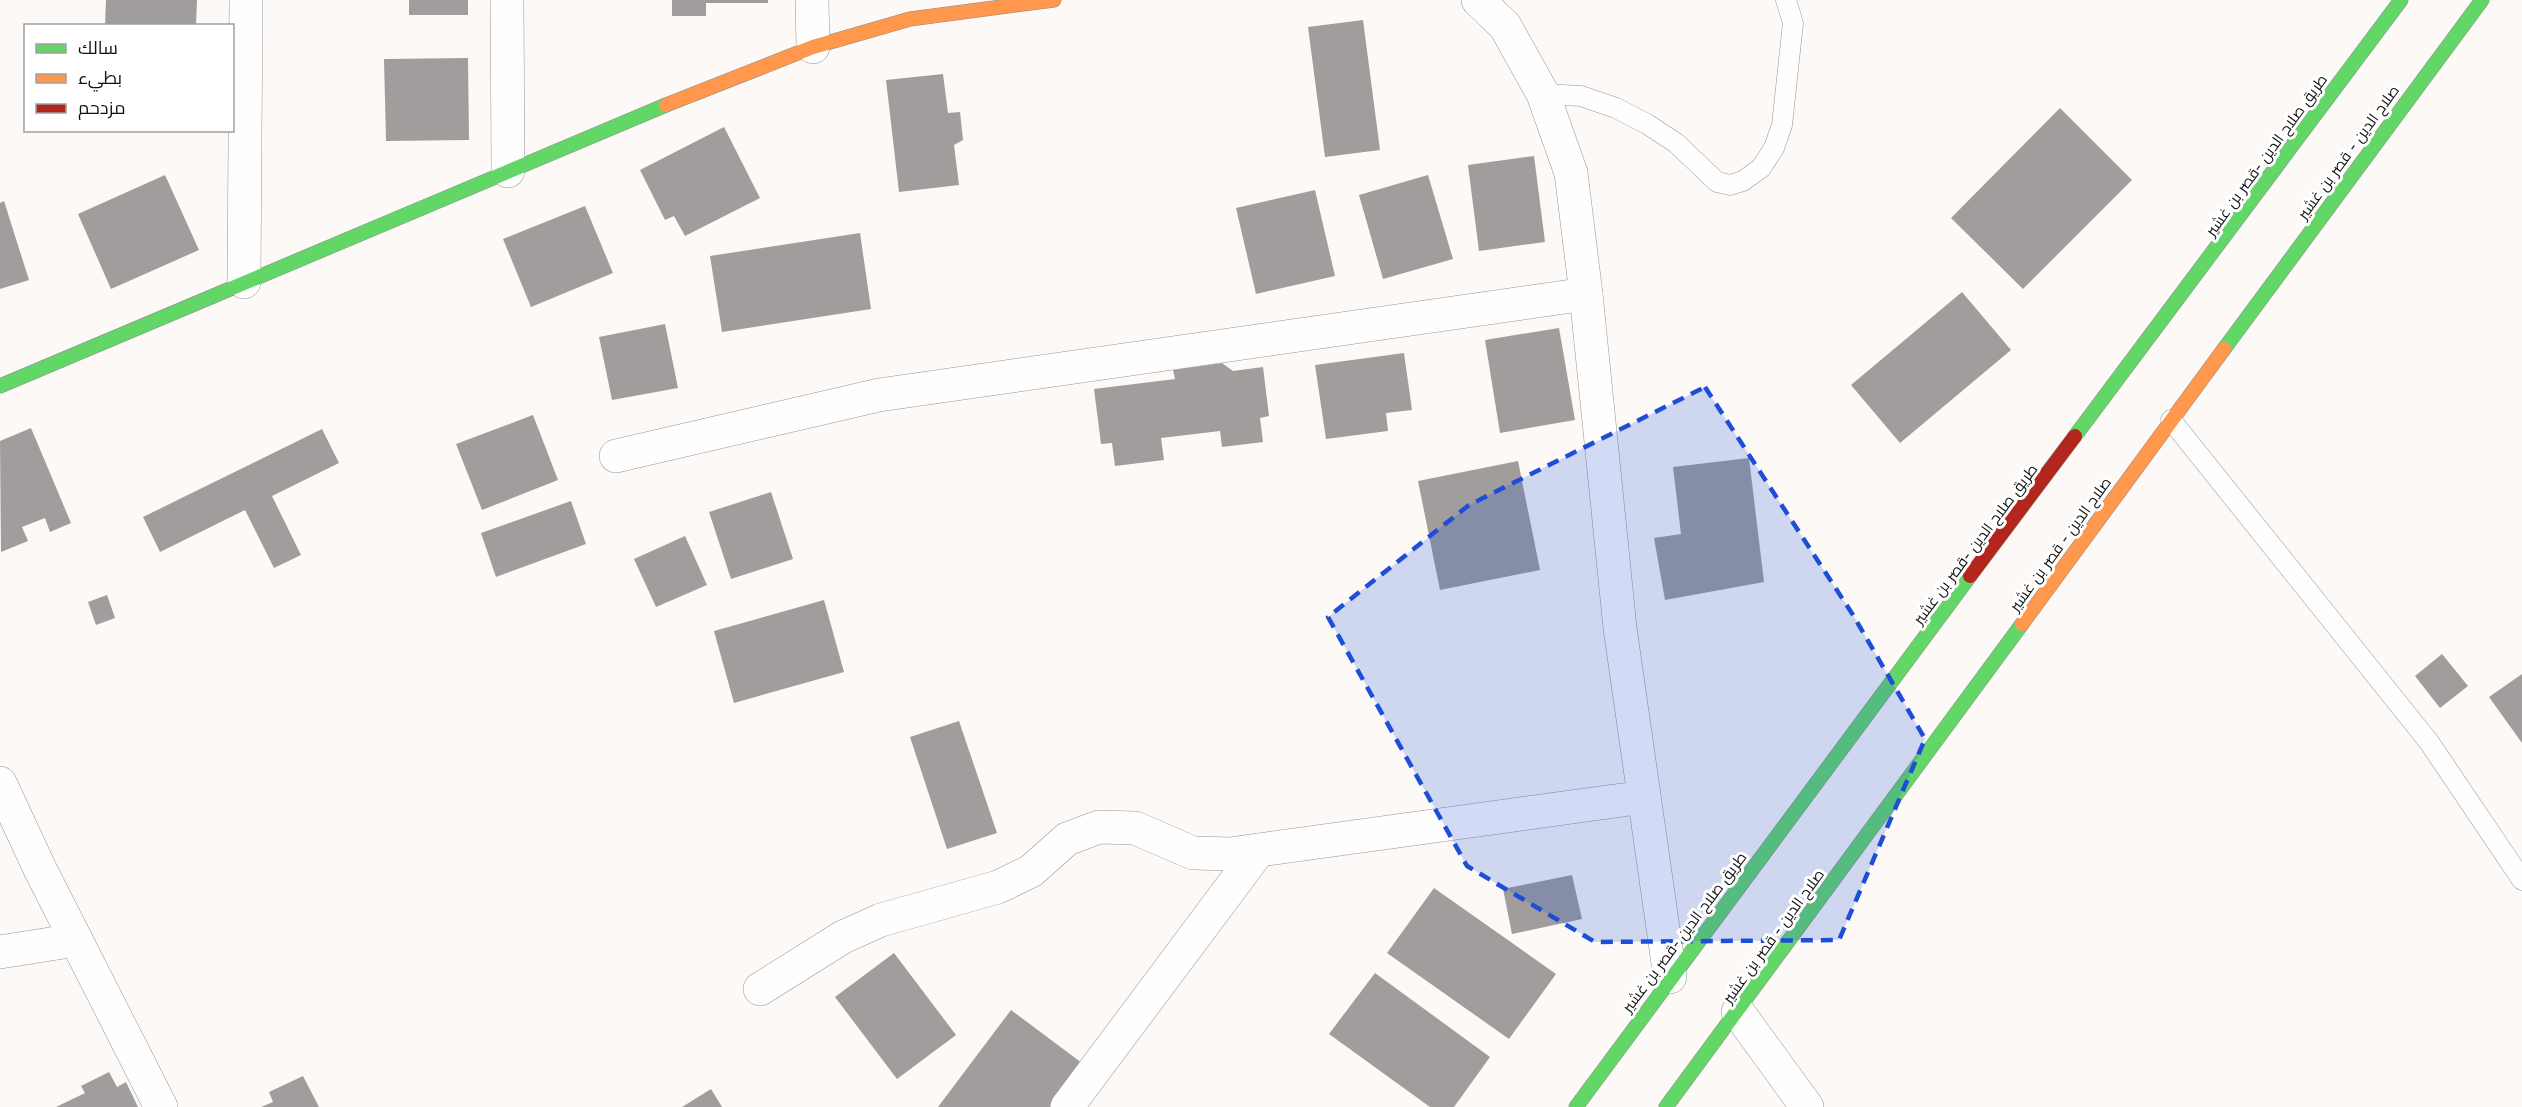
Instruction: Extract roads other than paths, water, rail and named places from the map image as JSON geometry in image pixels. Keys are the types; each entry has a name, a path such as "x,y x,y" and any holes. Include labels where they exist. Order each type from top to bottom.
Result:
{"main road":[{"path":"0,386 731,78 813,47 910,19 1054,0"},
{"name":"طريق صلاح الدين -قصر بن غشير","path":"1576,1107 1670,977 2196,278 2401,0"},
{"name":"صلاح الدين - قصر بن غشير","path":"1666,1107 2482,0"}],"street":[{"path":"244,282 246,0"},
{"path":"812,0 813,47"},
{"path":"1478,0 1505,26 1543,94 1571,173 1586,294 1620,628 1670,977"},
{"path":"508,1 508,171"},
{"path":"616,456 879,395 1586,294"},
{"path":"0,783 76,940 161,1107"},
{"path":"760,989 843,937 881,920 998,887 1031,871 1067,839 1099,827 1134,828 1194,853 1230,854 1644,797"},
{"path":"1068,1107 1259,850"},
{"path":"0,952 76,940"},
{"path":"1738,1012 1807,1107"}],"lane":[{"path":"1543,94 1581,96 1616,108 1676,143 1717,182 1730,184 1743,181 1761,168 1768,158 1782,125 1793,23 1786,0"},
{"path":"2171,420 2429,742 2522,880"}]}
